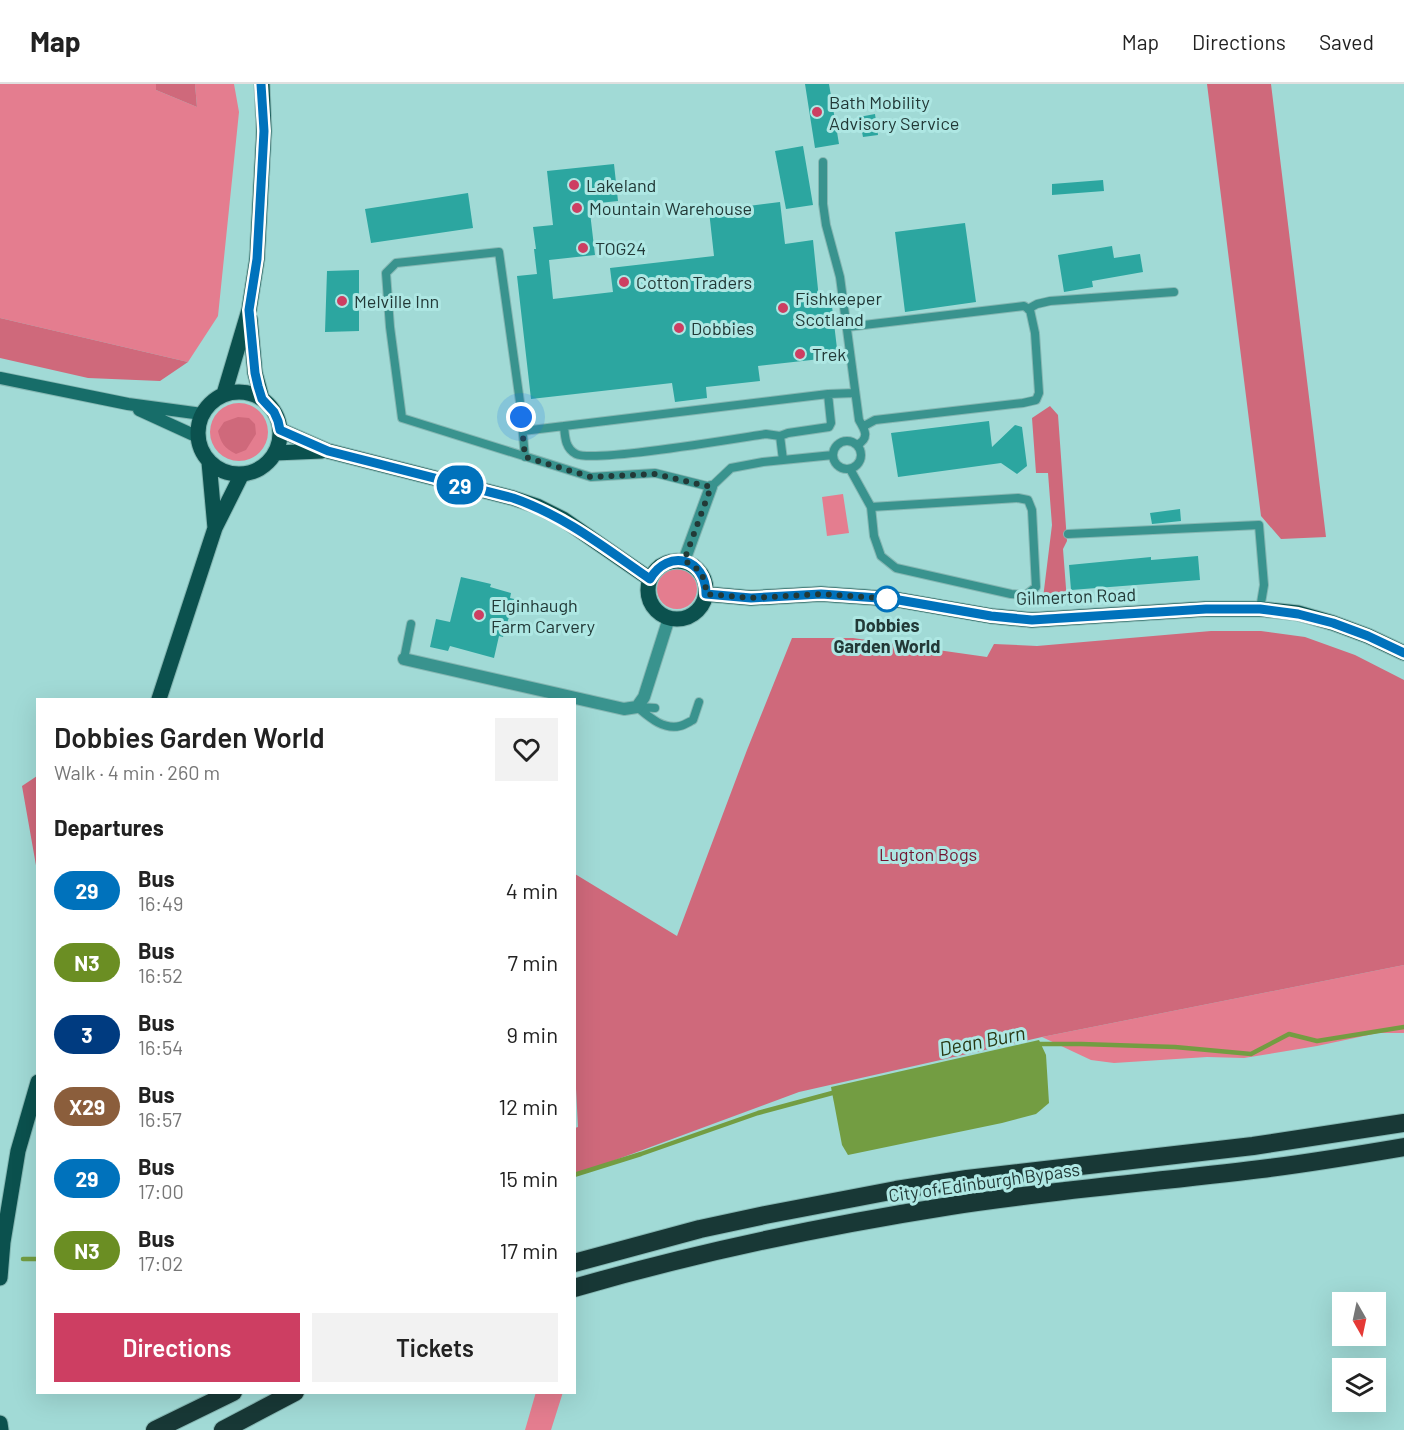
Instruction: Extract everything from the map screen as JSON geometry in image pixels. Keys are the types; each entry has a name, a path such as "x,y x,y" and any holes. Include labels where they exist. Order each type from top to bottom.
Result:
{"highway":[{"name":"City of Edinburgh Bypass","path":"576,1262 700,1229 765,1215 967,1179 1253,1146 1404,1123"},
{"name":"City of Edinburgh Bypass","path":"576,1287 702,1254 882,1217 1044,1193 1262,1169 1404,1147"},
{"path":"155,1430 229,1394"},
{"path":"223,1430 291,1394"}],"main road":[{"path":"224,394 249,310 257,259 264,131 261,84"},
{"path":"249,310 255,373 262,399"},
{"path":"0,378 128,404 202,414"},
{"path":"253,393 274,412 278,421 279,442 275,453 261,468 252,472 231,474 219,470 201,451 198,425 202,414 212,402 224,394 253,393"},
{"path":"128,404 198,437"},
{"path":"280,430 328,451 537,506 563,519 650,579"},
{"path":"275,453 328,451"},
{"path":"209,462 215,528"},
{"path":"159,698 215,528 242,474"},
{"path":"676,560 692,564 704,577 706,594 703,603 689,617 669,618 661,614 649,598 650,579 660,566 676,560"},
{"name":"Gilmerton Road","path":"706,594 751,598 821,594 893,599 991,616 1032,620 1206,609 1260,609 1298,614 1333,623 1404,653"},
{"path":"0,1278 3,1242 18,1151 36,1089"},
{"path":"0,1423 1,1430"}],"street":[{"path":"684,561 711,487"},
{"path":"576,698 624,709 637,707 644,697 669,618"},
{"path":"404,659 576,698"}],"lane":[{"path":"823,162 825,215 840,277 859,420 866,432 865,438 857,445"},
{"path":"525,457 505,285 499,252 396,264 386,273 390,327 402,418 525,457 591,477 655,474 711,487 731,468 763,462 833,455"},
{"path":"1028,309 1050,301 1174,292"},
{"path":"846,327 1024,306 1030,310 1035,333 1039,393 1036,400 875,420 864,426 864,429"},
{"path":"523,431 828,394 855,393"},
{"path":"564,426 566,443 579,456 602,456 766,434 780,436 829,428 831,423 828,394"},
{"path":"780,436 783,460"},
{"path":"849,441 857,445 861,453 860,461 854,468 842,468 835,463 833,455 837,446 849,441"},
{"path":"850,469 871,507 874,536 881,555 896,568 1011,594 1026,595 1036,587 1032,510 1028,500 1018,498 871,507"},
{"path":"1068,534 1259,525 1264,585 1260,609"},
{"path":"404,659 411,624"},
{"path":"637,707 665,726 680,726 693,720 699,702"},
{"path":"637,707 655,708"}],"shaded area":[{"path":"0,84 156,84 156,90 197,107 195,84 234,84 239,112 218,316 188,362 0,318"},
{"path":"239,403 250,405 263,416 268,432 266,443 255,456 239,461 228,459 215,448 210,432 212,421 223,408"},
{"path":"843,494 849,533 827,536 822,497"},
{"path":"677,569 685,570 691,575 696,581 696,597 691,603 685,608 677,609 669,608 663,603 658,597 657,589 658,581 663,575 669,570"},
{"path":"1404,965 1404,1033 1378,1033 1244,1058 1207,1057 1114,1063 1091,1060 1042,1037"},
{"path":"1039,1040 1046,1055 1049,1103 1036,1114 848,1155 842,1145 831,1087"},
{"path":"535,1394 562,1394 551,1430 525,1430"}],"green space":[{"path":"156,84 195,84 197,107 156,90"},
{"path":"1207,84 1271,84 1326,537 1281,539 1261,516"},
{"path":"0,318 188,362 160,381 88,378 0,358"},
{"path":"1050,406 1058,415 1067,541 1063,549 1067,601 1043,598 1052,525 1048,473 1036,473 1032,418"},
{"path":"238,417 249,418 255,424 256,434 246,450 236,454 224,445 218,431 224,422"},
{"name":"Lugton Bogs","path":"1211,631 1261,631 1305,637 1355,655 1404,680 1404,965 1042,1037 799,1092 576,1175 576,1128 578,1127 576,875 677,936 792,638 853,638 987,657 994,644 1037,646"},
{"path":"36,777 36,865 22,786"}],"building":[{"path":"805,84 829,84 839,144 815,148"},
{"path":"875,114 878,135 863,137 859,117"},
{"path":"803,146 813,205 786,209 775,151"},
{"name":"Dobbies","path":"614,164 618,201 589,204 595,255 549,260 553,299 613,292 610,268 714,256 709,211 780,202 785,244 813,240 819,299 831,298 838,357 758,366 760,381 706,387 707,398 675,402 672,383 531,399 517,276 537,274 533,227 553,225 547,171"},
{"path":"1103,180 1104,191 1052,195 1052,184"},
{"path":"468,193 473,228 371,243 365,209"},
{"path":"965,223 976,302 905,312 895,232"},
{"path":"1112,246 1114,258 1140,254 1143,272 1092,281 1093,287 1064,292 1058,255"},
{"name":"Melville Inn","path":"359,270 359,331 325,332 327,271"},
{"path":"989,421 992,447 1015,425 1022,427 1027,466 1017,474 1001,463 898,477 891,433"},
{"path":"1180,509 1181,521 1152,524 1150,513"},
{"path":"1198,556 1200,580 1071,590 1069,565 1151,557 1151,560"},
{"name":"Elginhaugh Farm Carvery","path":"461,577 491,584 490,587 511,593 510,598 514,599 503,637 499,636 494,658 450,646 448,651 430,647 436,619 450,622"}],"waterway":[{"name":"Dean Burn","path":"1036,1044 1175,1047 1251,1054 1289,1034 1317,1041 1404,1027"},
{"name":"Dean Burn","path":"576,1174 758,1113 836,1092"},
{"name":"Dean Burn","path":"23,1259 36,1259"}],"bus line":[{"name":"29","path":"261,84 264,131 257,259 249,310 258,386 262,399 274,412 280,430 328,451 537,506 563,519 650,579 660,566 668,562 676,560 692,564 704,577 706,594 751,598 821,594 893,599 991,616 1032,620 1206,609 1260,609 1298,614 1333,623 1404,653"}],"place":[{"name":"Bath Mobility Advisory Service","path":"817,112"},
{"name":"Lakeland","path":"574,185"},
{"name":"Mountain Warehouse","path":"577,208"},
{"name":"TOG24","path":"583,248"},
{"name":"Cotton Traders","path":"624,282"},
{"name":"Melville Inn","path":"342,301"},
{"name":"Fishkeeper Scotland","path":"783,308"},
{"name":"Dobbies","path":"679,328"},
{"name":"Trek","path":"800,354"},
{"name":"Dobbies Garden World","path":"887,599"},
{"name":"Elginhaugh Farm Carvery","path":"479,615"}],"route":[{"path":"521,417 525,457 591,477 655,474 711,487 684,561 692,564 704,577 706,594 751,598 821,594 893,599 887,599"}]}
